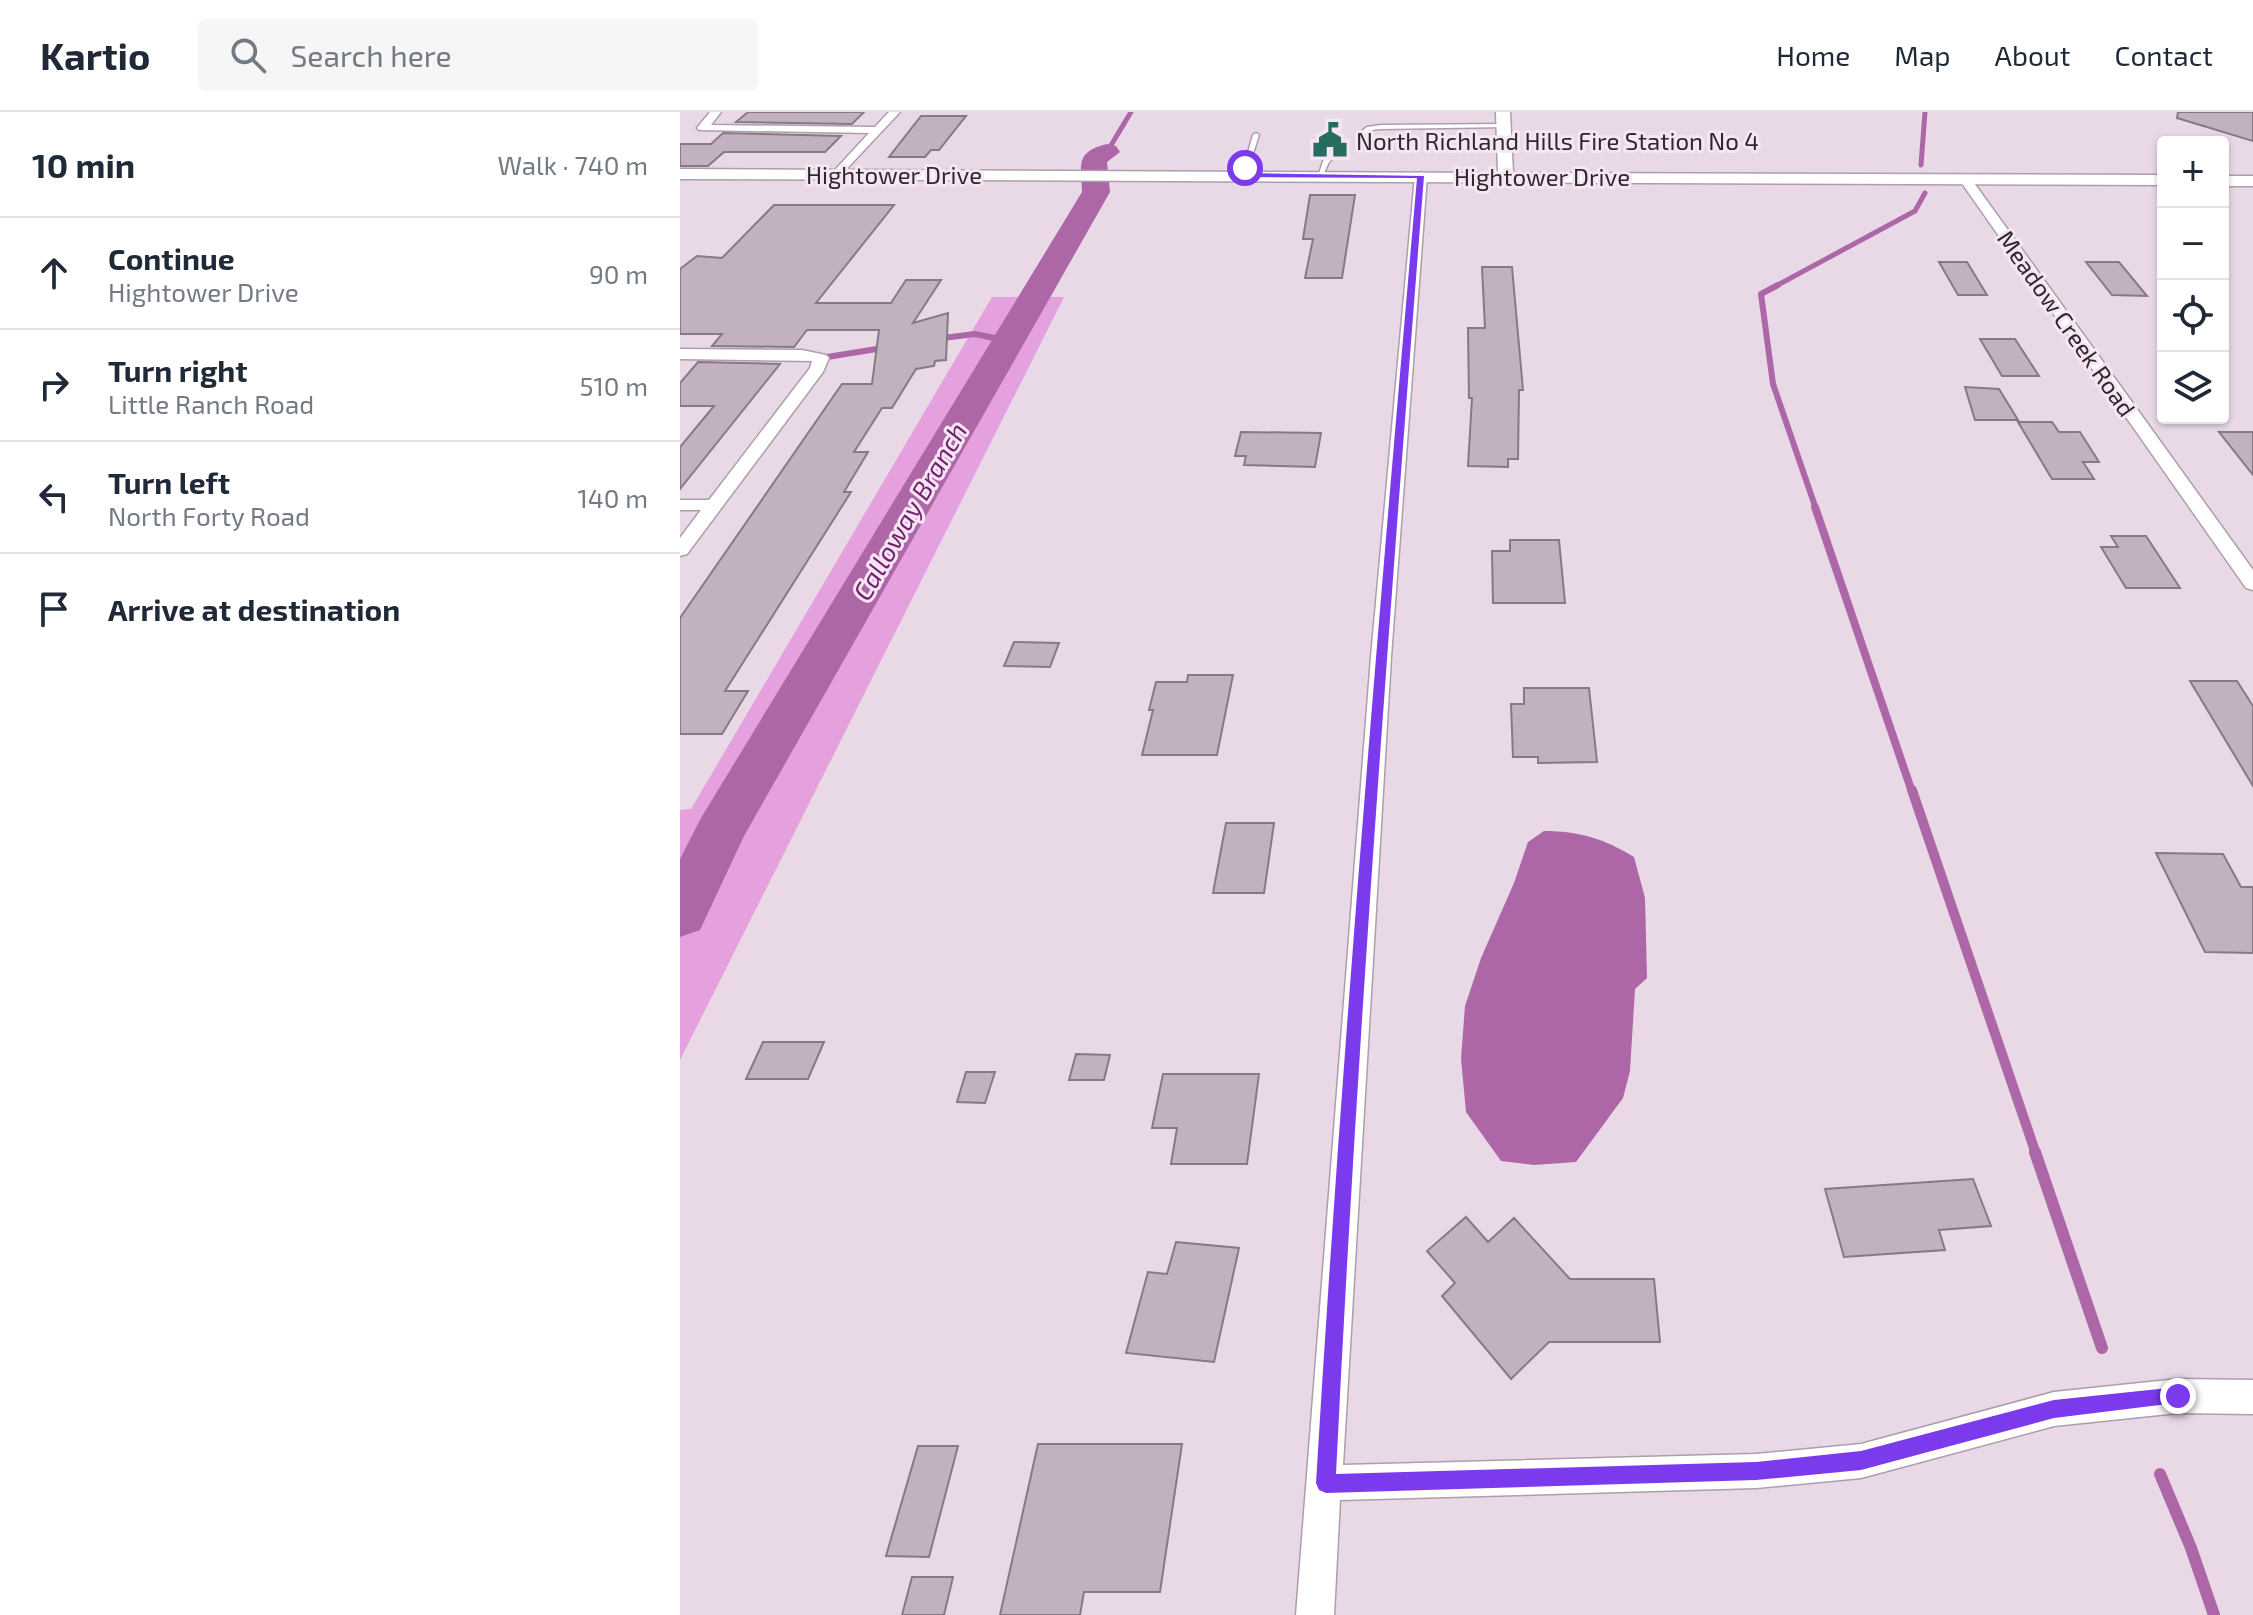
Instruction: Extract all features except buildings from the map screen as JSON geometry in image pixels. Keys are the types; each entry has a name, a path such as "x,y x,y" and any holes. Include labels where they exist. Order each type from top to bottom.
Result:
{"street":[{"path":"716,112 703,128 878,130"},
{"path":"838,174 895,112"},
{"path":"1503,119 1506,176"},
{"name":"Hightower Drive","path":"680,174 2157,180"},
{"path":"1315,1615 1381,657 1421,176"},
{"name":"Meadow Creek Road","path":"1965,179 2253,584"},
{"path":"2229,181 2253,181"},
{"path":"680,354 802,355 821,358 818,369 680,550"},
{"path":"680,505 714,505"},
{"path":"1326,1483 1756,1471 1861,1461 2054,1409 2178,1396 2253,1397"}],"lane":[{"path":"1360,135 1369,128 1503,119"},
{"path":"1243,175 1256,135"},
{"path":"1320,176 1326,161 1335,154"}],"shaded area":[{"path":"992,297 1064,297 680,1060 680,810 691,809"},
{"path":"1544,831 1591,837 1634,857 1645,898 1647,978 1635,989 1630,1071 1623,1098 1576,1162 1534,1165 1501,1161 1466,1112 1461,1059 1465,1006 1481,958 1514,883 1528,842"}],"waterway":[{"name":"Calloway Branch","path":"1107,152 1131,112"},
{"path":"1921,165 1925,112"},
{"name":"Calloway Branch","path":"680,914 720,832 1096,192 1094,159 1107,152"},
{"path":"1774,287 1915,211 1925,193"},
{"path":"1778,285 1761,294 1773,384 1816,509"},
{"path":"935,339 975,334 999,339 992,369"},
{"path":"821,358 889,347"},
{"path":"1815,507 1912,792"},
{"path":"1912,790 2036,1154"},
{"name":"Calloway Branch","path":"680,898 686,902"},
{"path":"2035,1152 2102,1348"},
{"path":"2160,1474 2191,1548 2214,1615"}],"place":[{"name":"North Richland Hills Fire Station No 4","path":"1330,140"}],"route":[{"path":"1245,168 1243,175 1421,176 1381,657 1344,1216 1336,1287 1326,1483 1756,1471 1861,1461 2054,1409 2178,1396"}]}
